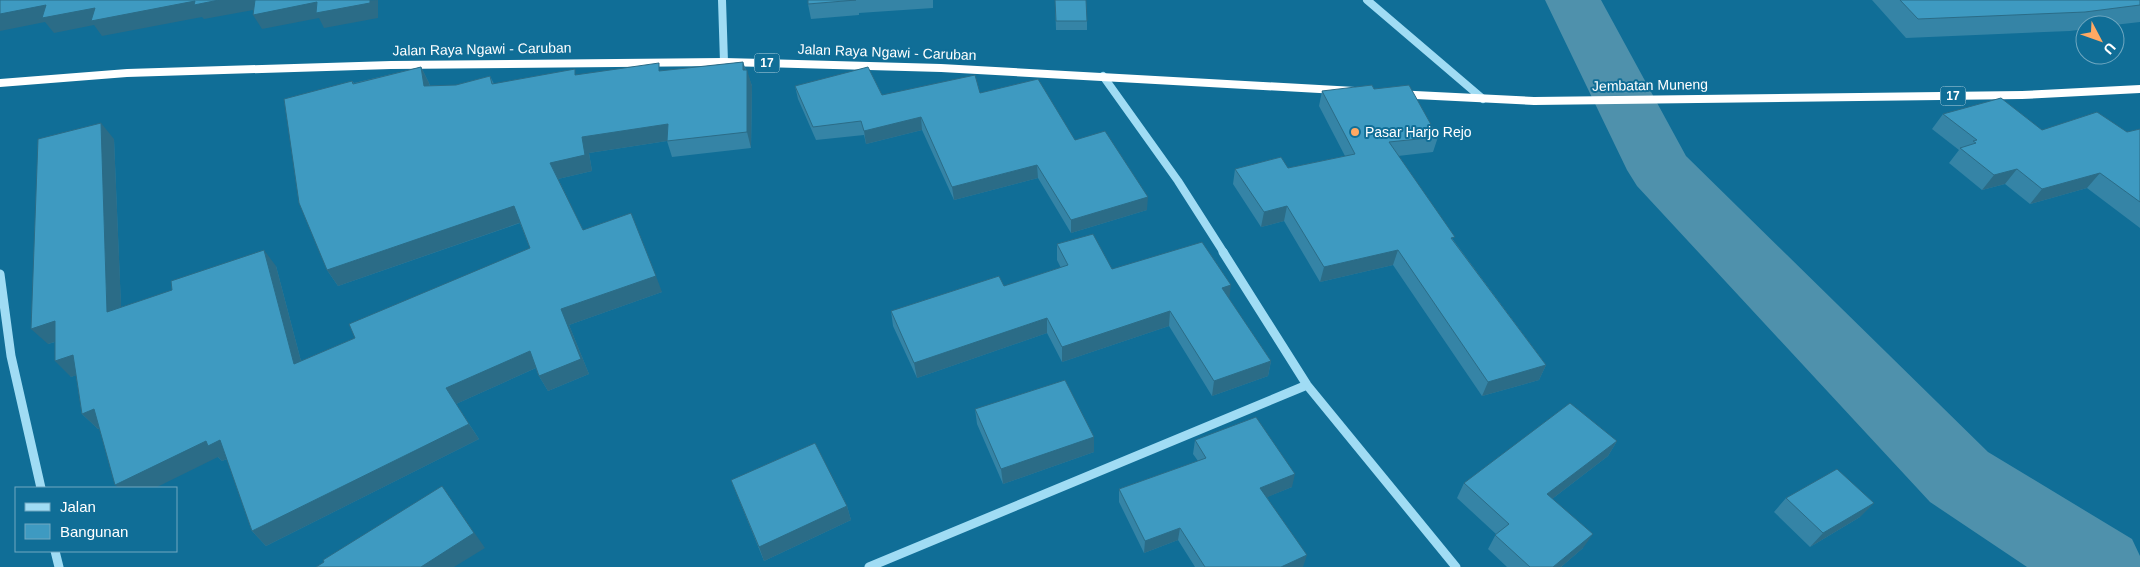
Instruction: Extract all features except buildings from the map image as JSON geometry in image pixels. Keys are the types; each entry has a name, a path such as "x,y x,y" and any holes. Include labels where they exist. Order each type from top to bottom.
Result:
{"highway":[{"name":"Jalan Raya Ngawi - Caruban","path":"0,83 127,74 391,65 724,62 941,68 1366,92"},
{"name":"Jembatan Muneng","path":"1483,99 1534,101 2022,95 2140,90"},
{"name":"17","path":"1385,93 1483,99"}],"street":[{"path":"722,0 724,62"},
{"path":"1367,0 1483,99"},
{"path":"1103,76 1178,181 1307,385 1456,567"},
{"path":"0,274 11,356 41,487"},
{"path":"869,567 1307,385"},
{"path":"55,552 59,567"}],"waterway":[{"path":"1573,0 1660,170 1959,477 2101,567"}],"place":[{"name":"Pasar Harjo Rejo","path":"1355,132"}]}
